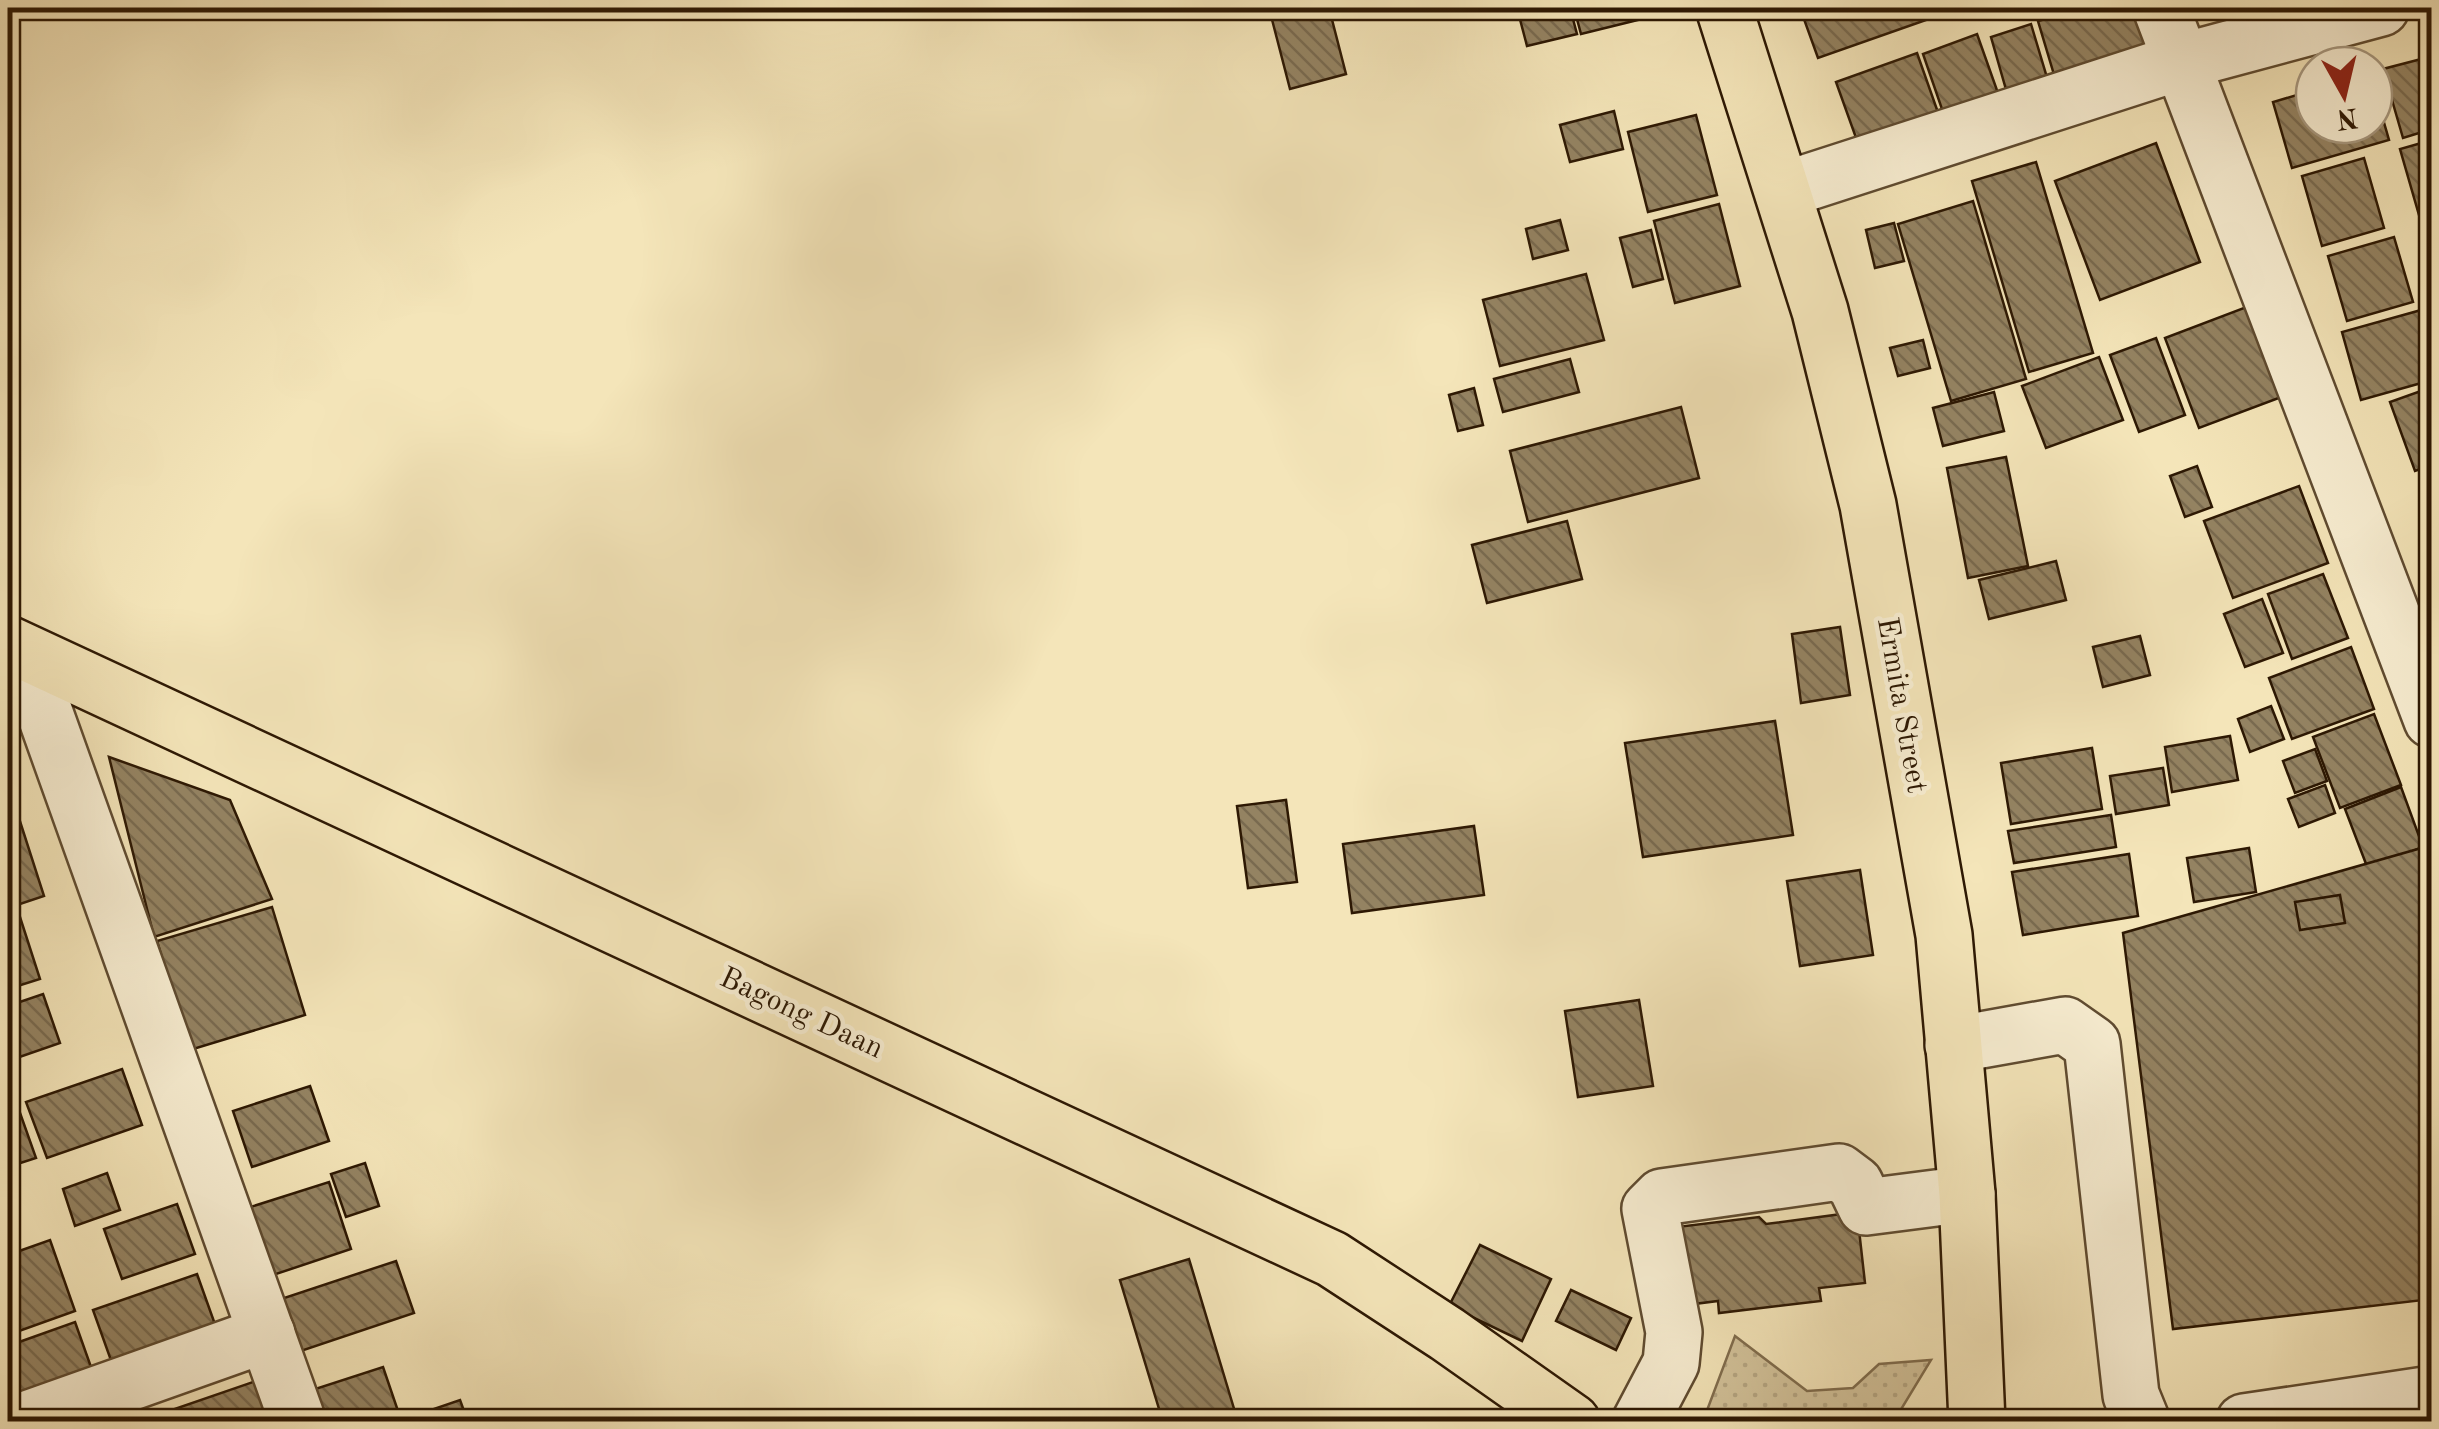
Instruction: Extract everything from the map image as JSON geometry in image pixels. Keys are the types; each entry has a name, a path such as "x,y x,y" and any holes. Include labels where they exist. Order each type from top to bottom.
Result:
{"main road":[{"name":"Ermita Street","path":"1724,8 1820,310 1868,504 1944,935 1967,1194 1976,1422"},
{"name":"Bagong Daan","path":"15,648 1332,1259 1572,1422"}],"street":[{"path":"2161,8 2432,720"},
{"path":"1784,190 2180,62 2381,8"},
{"path":"15,648 298,1422"},
{"path":"1952,1045 2065,1026 2092,1044 2131,1395 2142,1422"},
{"path":"1640,1422 1670,1364 1674,1332 1650,1209 1662,1196 1839,1172 1855,1184 1866,1208 1967,1194"},
{"path":"20,1422 267,1334"},
{"path":"2244,1422 2432,1394"}],"shaded area":[{"path":"1735,1336 1807,1391 1853,1388 1879,1364 1931,1360 1894,1421 1703,1421"}],"building":[{"path":"1269,8 1329,8 1346,74 1290,89"},
{"path":"1517,8 1570,8 1577,34 1527,46"},
{"path":"1574,8 1673,8 1674,11 1581,34"},
{"path":"1800,8 1960,8 1818,58"},
{"path":"2086,8 2137,8 2152,60 2058,88 2038,21"},
{"path":"2031,24 2048,81 2007,93 1991,37"},
{"path":"1977,34 1999,96 1944,115 1923,54"},
{"path":"1917,53 1941,121 1860,149 1836,82"},
{"path":"2425,58 2432,80 2432,129 2403,138 2394,107 2394,66"},
{"path":"2294,96 2294,145 2372,145 2292,168 2273,102"},
{"path":"1614,111 1623,149 1570,162 1560,125"},
{"path":"1696,115 1717,195 1648,212 1628,132"},
{"path":"2432,140 2432,219 2421,222 2400,149"},
{"path":"2156,143 2200,262 2100,300 2055,181"},
{"path":"2364,158 2384,228 2322,246 2302,176"},
{"path":"2036,162 2093,353 2029,372 1972,181"},
{"path":"1973,201 2026,379 1951,401 1898,224"},
{"path":"1719,204 1740,286 1675,303 1654,221"},
{"path":"1560,220 1568,250 1533,259 1526,229"},
{"path":"1894,223 1904,261 1875,268 1866,230"},
{"path":"1651,230 1663,279 1633,287 1620,238"},
{"path":"2394,237 2413,302 2347,321 2328,256"},
{"path":"1586,274 1604,340 1500,366 1483,300"},
{"path":"2249,306 2284,396 2199,428 2165,338"},
{"path":"2432,307 2432,380 2361,400 2342,332"},
{"path":"2156,338 2185,415 2139,432 2110,355"},
{"path":"1923,340 1930,368 1898,376 1890,348"},
{"path":"2099,357 2123,420 2046,448 2022,386"},
{"path":"1570,359 1579,392 1503,412 1494,379"},
{"path":"2432,387 2432,465 2415,471 2390,402"},
{"path":"1474,388 1483,425 1458,431 1449,395"},
{"path":"1994,392 2004,431 1943,446 1933,408"},
{"path":"1681,407 1699,478 1528,522 1510,451"},
{"path":"2006,457 2028,566 1968,578 1947,468"},
{"path":"2197,466 2212,507 2185,517 2170,476"},
{"path":"2299,486 2328,563 2233,598 2204,521"},
{"path":"1567,521 1582,579 1487,603 1472,545"},
{"path":"2056,561 2066,600 1989,619 1979,580"},
{"path":"2323,574 2348,638 2292,659 2268,594"},
{"path":"2262,599 2283,653 2245,667 2224,614"},
{"path":"1840,627 1850,695 1801,703 1792,634"},
{"path":"2140,636 2150,675 2103,687 2093,647"},
{"path":"2351,647 2374,709 2292,739 2269,678"},
{"path":"2271,706 2284,739 2250,752 2238,719"},
{"path":"2374,714 2401,785 2340,808 2313,737"},
{"path":"1775,721 1793,835 1643,857 1625,743"},
{"path":"2230,736 2238,780 2172,792 2165,747"},
{"path":"2092,748 2102,809 2011,824 2001,763"},
{"path":"2315,749 2327,781 2295,793 2283,761"},
{"path":"109,757 230,800 272,899 154,937"},
{"path":"2163,768 2169,805 2116,814 2110,776"},
{"path":"8,784 44,896 8,908"},
{"path":"2325,785 2335,813 2299,827 2288,799"},
{"path":"2401,787 2423,847 2368,869 2345,809"},
{"path":"1286,800 1297,882 1248,888 1237,806"},
{"path":"2111,815 2116,847 2014,863 2008,831"},
{"path":"1474,826 1484,895 1352,913 1343,844"},
{"path":"2432,845 2432,1299 2173,1329 2123,933"},
{"path":"2249,848 2256,892 2194,902 2187,858"},
{"path":"2129,854 2138,916 2023,935 2012,872"},
{"path":"1860,870 1873,955 1800,966 1787,881"},
{"path":"2340,895 2345,923 2300,930 2295,902"},
{"path":"272,907 305,1015 190,1050 157,941"},
{"path":"19,914 40,979 8,989 8,918"},
{"path":"43,994 60,1043 8,1061 8,1006"},
{"path":"1639,1000 1653,1086 1578,1097 1565,1011"},
{"path":"122,1069 142,1125 47,1158 26,1102"},
{"path":"310,1086 329,1141 252,1167 233,1111"},
{"path":"14,1096 36,1158 8,1167 8,1098"},
{"path":"365,1163 379,1206 346,1217 331,1174"},
{"path":"107,1173 120,1210 75,1226 63,1189"},
{"path":"329,1182 351,1249 267,1277 244,1209"},
{"path":"177,1204 195,1254 122,1279 104,1229"},
{"path":"1857,1212 1865,1283 1819,1288 1821,1301 1719,1313 1718,1301 1686,1305 1677,1227 1759,1217 1766,1224"},
{"path":"50,1240 75,1311 8,1335 8,1255"},
{"path":"1480,1245 1551,1279 1522,1341 1449,1306"},
{"path":"1189,1259 1238,1422 1163,1422 1120,1280"},
{"path":"396,1261 414,1313 286,1356 269,1303"},
{"path":"197,1274 222,1344 118,1380 93,1310"},
{"path":"1571,1290 1631,1318 1616,1350 1556,1321"},
{"path":"75,1322 97,1384 8,1415 8,1346"},
{"path":"383,1367 398,1411 365,1422 319,1422 309,1391"},
{"path":"259,1380 273,1422 137,1422"},
{"path":"460,1400 468,1422 396,1422"}]}
